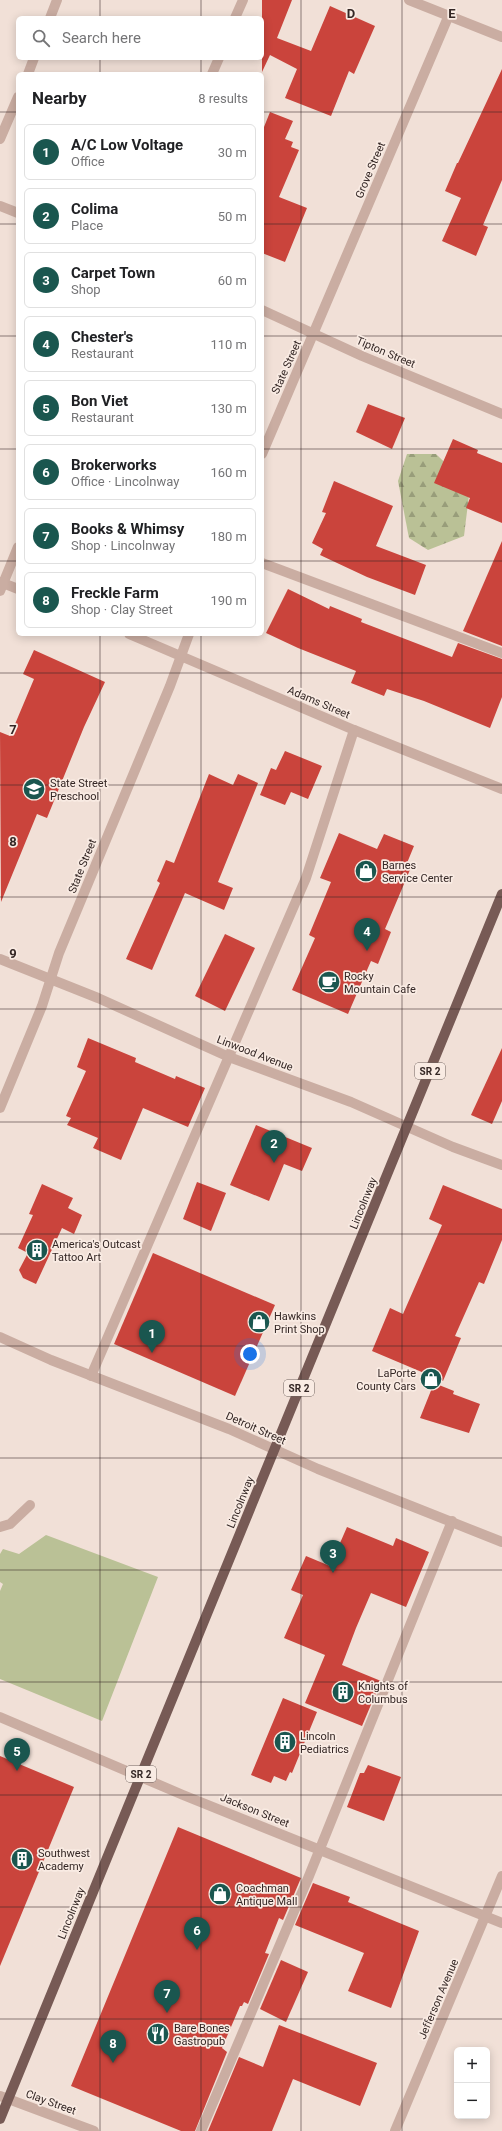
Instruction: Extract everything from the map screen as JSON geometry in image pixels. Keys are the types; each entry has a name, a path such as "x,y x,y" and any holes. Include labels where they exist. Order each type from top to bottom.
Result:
{"main road":[{"name":"Lincolnway","path":"0,2120 4,2098 140,1776 502,894"}],"street":[{"path":"51,16 57,0"},
{"path":"236,16 243,0"},
{"path":"409,0 502,37"},
{"name":"Grove Street","path":"314,334 449,15"},
{"path":"29,72 33,60"},
{"path":"213,72 218,60"},
{"path":"0,139 16,102"},
{"path":"0,206 16,212"},
{"name":"Tipton Street","path":"264,311 314,334 502,414"},
{"name":"State Street","path":"264,449 314,334"},
{"path":"16,551 1,585 16,589"},
{"path":"264,564 502,653"},
{"name":"Adams Street","path":"134,636 354,730 502,789"},
{"name":"State Street","path":"0,1108 51,980 59,953 188,636"},
{"path":"91,1376 306,878 354,730"},
{"name":"Linwood Avenue","path":"0,959 98,998 229,1057 351,1102 502,1165"},
{"name":"Detroit Street","path":"0,1336 91,1376 222,1426 318,1469 502,1542"},
{"path":"0,1527 10,1524 30,1506"},
{"path":"202,2131 320,1849 452,1521"},
{"name":"Jackson Street","path":"0,1716 140,1776 502,1923"},
{"name":"Jefferson Avenue","path":"396,2131 502,1876"},
{"name":"Clay Street","path":"4,2098 94,2131"}],"green space":[{"path":"407,454 436,454 470,487 464,536 428,550 409,538 398,481"},
{"path":"46,1535 158,1577 102,1721 0,1679 0,1591 3,1584 0,1582 0,1554 3,1549 19,1554"}],"building":[{"path":"262,0 292,0 277,38 311,51 330,6 375,26 354,74 349,71 331,116 285,98 297,69 270,55 262,72 262,60 264,60 264,16 262,16"},
{"path":"502,69 502,180 483,225 488,227 476,256 442,241 461,198 445,191"},
{"path":"270,112 293,121 285,139 293,142 291,147 299,150 279,197 307,208 285,262 264,254 264,127"},
{"path":"368,404 405,418 392,449 356,432"},
{"path":"453,439 478,450 477,453 502,463 502,523 466,508 470,498 434,483"},
{"path":"334,481 393,506 376,546 426,565 415,595 367,577 320,555 323,549 312,543 326,513 322,512"},
{"path":"502,541 502,646 463,631"},
{"path":"288,589 329,609 330,606 362,619 361,622 452,657 458,643 502,659 502,697 490,728 424,701 387,689 384,696 351,683 356,671 298,648 266,633"},
{"path":"34,650 105,682 84,727 47,818 37,814 1,902 0,732 10,736 34,679 23,674"},
{"path":"285,751 322,766 308,799 291,792 285,805 260,795 271,768 276,770"},
{"path":"209,774 233,785 238,774 258,783 218,882 233,888 224,910 185,893 152,970 126,959 160,883 157,881 166,860 174,863"},
{"path":"339,833 377,849 384,834 414,846 407,863 412,865 385,929 391,932 378,964 371,961 348,1014 292,990 315,938 309,935 331,882 320,878"},
{"path":"225,934 255,948 225,1011 195,996"},
{"path":"88,1038 136,1058 135,1062 175,1079 176,1076 205,1088 188,1127 143,1108 121,1160 93,1148 98,1138 67,1125 71,1118 66,1116 86,1071 77,1067"},
{"path":"502,1048 502,1101 492,1124 471,1115"},
{"path":"256,1125 312,1148 302,1171 284,1164 269,1201 230,1185"},
{"path":"197,1182 226,1193 211,1231 183,1219"},
{"path":"42,1184 73,1198 68,1208 82,1215 74,1234 62,1228 36,1284 23,1278 19,1270 28,1253 18,1248 33,1215 29,1214"},
{"path":"443,1185 502,1209 502,1240 484,1284 479,1282 455,1336 461,1338 443,1381 372,1351 390,1308 403,1314 442,1225 429,1219"},
{"path":"153,1253 275,1305 235,1396 114,1344"},
{"path":"434,1383 454,1391 453,1394 480,1404 469,1433 420,1418"},
{"path":"347,1527 393,1546 396,1538 429,1552 406,1607 371,1593 356,1628 342,1665 381,1681 362,1726 305,1703 325,1655 284,1638 303,1595 291,1590 306,1556 330,1566"},
{"name":"Lincoln Pediatrics","path":"283,1698 317,1712 292,1773 290,1772 286,1781 274,1776 271,1783 251,1775"},
{"path":"0,1756 74,1787 0,1966"},
{"path":"368,1765 401,1777 384,1821 347,1807 360,1773 364,1773"},
{"path":"178,1827 301,1878 283,1920 279,1918 265,1953 269,1954 248,2004 244,2002 242,2006 240,2006 222,2048 227,2052 195,2131 181,2131 71,2086"},
{"path":"313,1883 350,1897 348,1902 419,1931 391,2008 348,1991 364,1953 295,1925"},
{"path":"281,1960 308,1972 286,2022 260,2009"},
{"path":"279,2025 377,2063 360,2106 293,2079 272,2131 208,2131 239,2057 263,2067"}],"place":[{"name":"State Street Preschool","path":"34,789"},
{"name":"Barnes Service Center","path":"366,871"},
{"name":"Chester's","path":"367,951"},
{"name":"Rocky Mountain Cafe","path":"329,982"},
{"name":"Colima","path":"274,1163"},
{"name":"America's Outcast Tattoo Art","path":"37,1250"},
{"name":"Hawkins Print Shop","path":"259,1322"},
{"name":"A/C Low Voltage","path":"152,1353"},
{"name":"LaPorte County Cars","path":"431,1379"},
{"name":"Carpet Town","path":"333,1573"},
{"name":"Knights of Columbus","path":"343,1692"},
{"name":"Lincoln Pediatrics","path":"285,1742"},
{"name":"Bon Viet","path":"17,1771"},
{"name":"Southwest Academy","path":"22,1859"},
{"name":"Coachman Antique Mall","path":"220,1894"},
{"name":"Brokerworks","path":"197,1950"},
{"name":"Books & Whimsy","path":"167,2013"},
{"name":"Bare Bones Gastropub","path":"158,2034"},
{"name":"Freckle Farm","path":"113,2063"}]}
